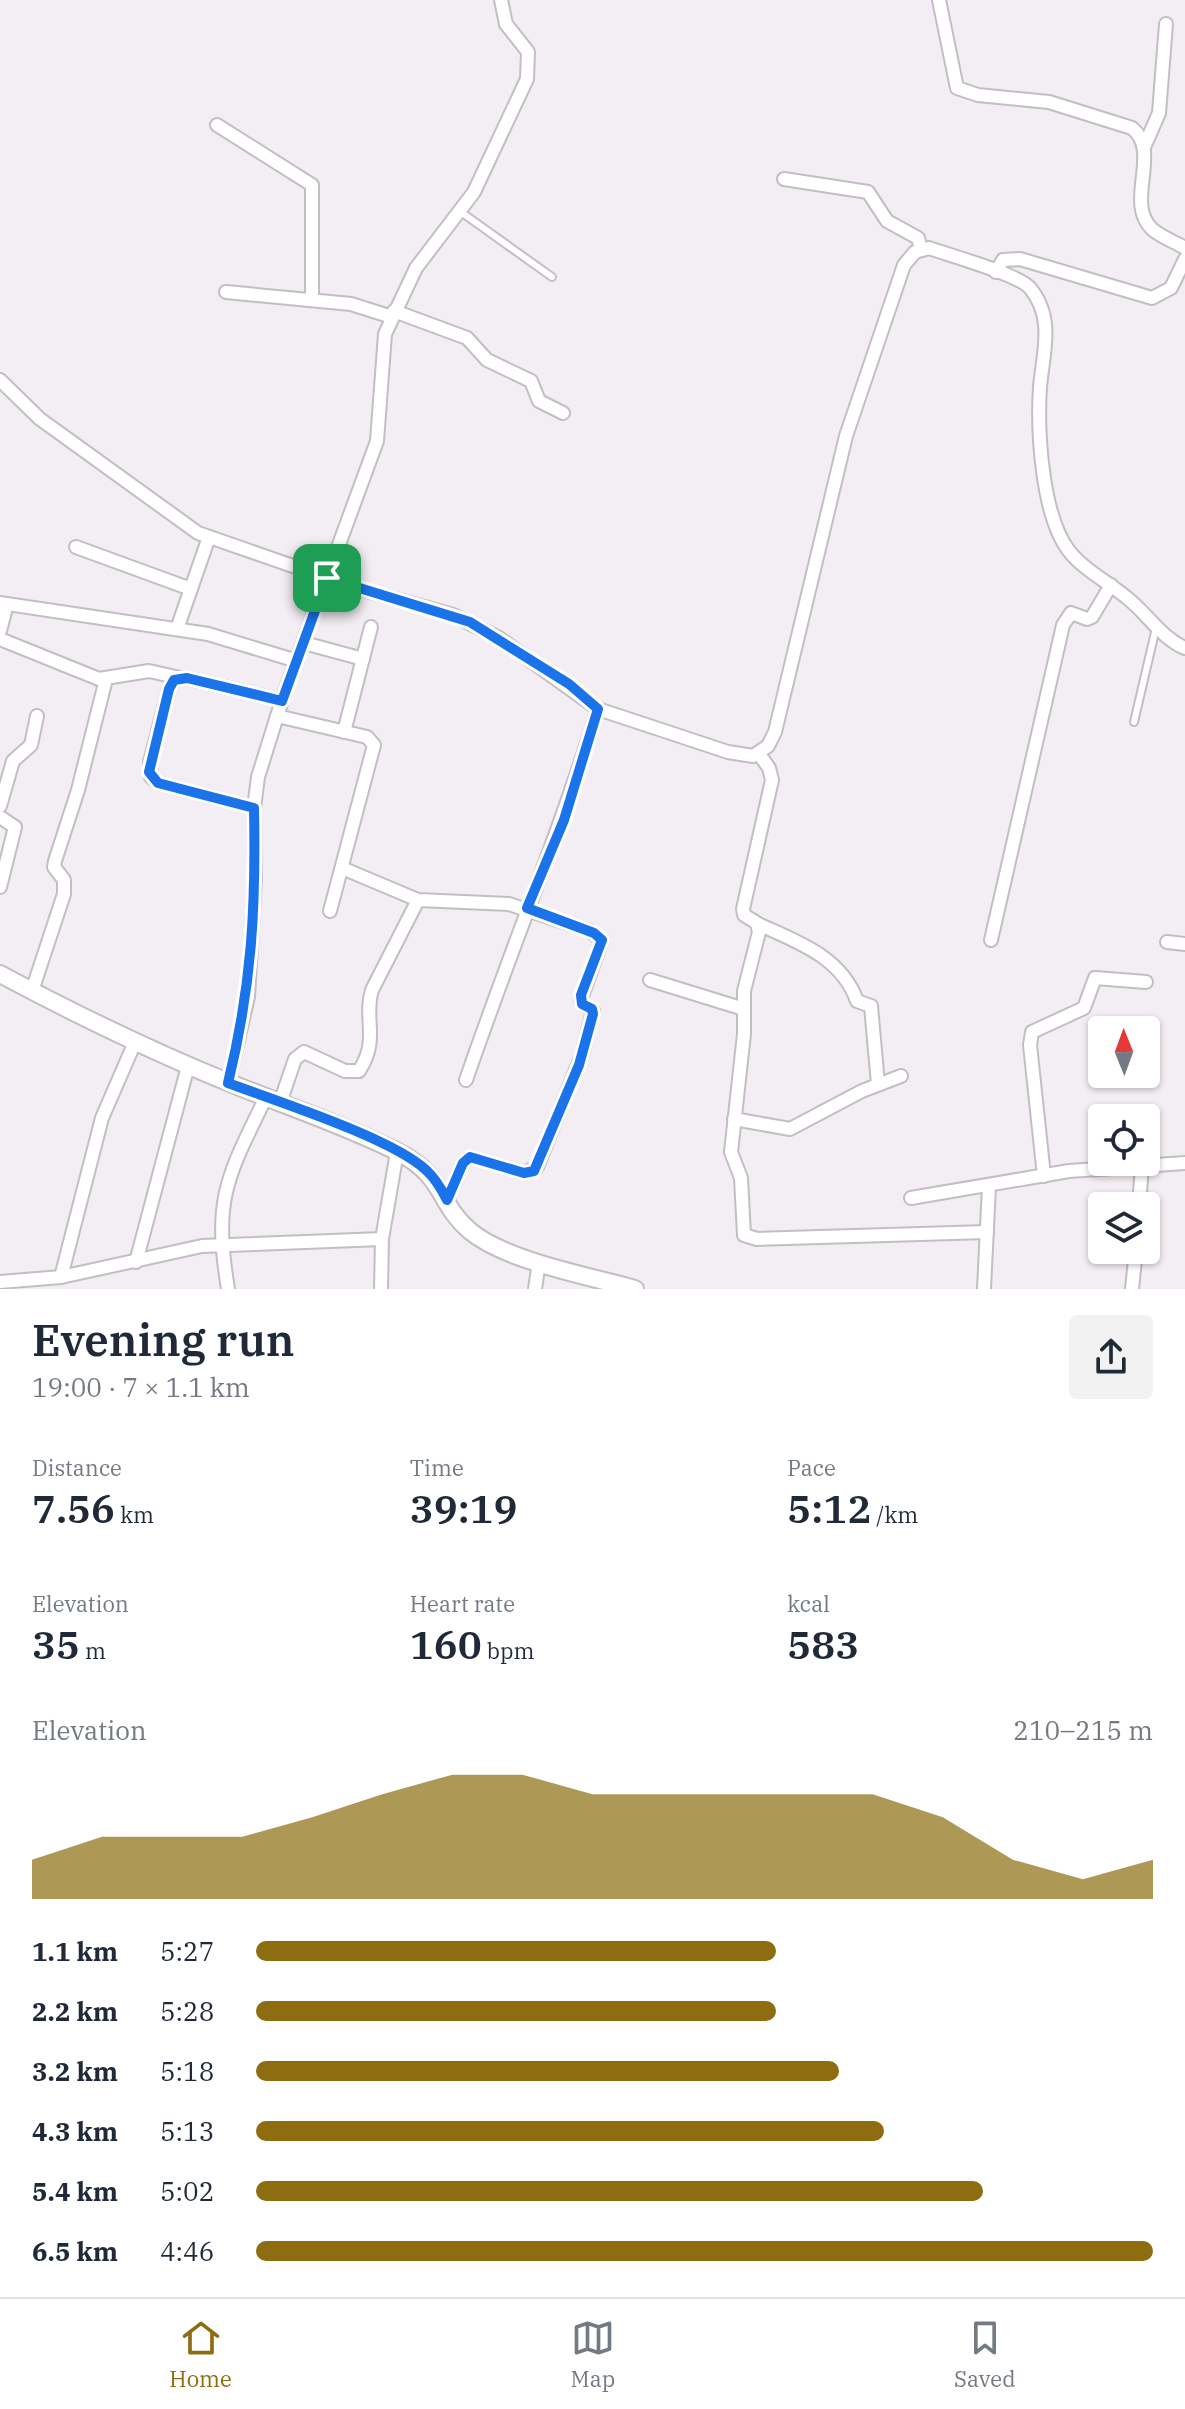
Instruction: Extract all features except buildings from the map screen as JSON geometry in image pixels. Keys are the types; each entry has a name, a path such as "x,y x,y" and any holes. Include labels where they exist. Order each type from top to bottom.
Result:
{"street":[{"path":"228,1083 248,997 255,879 254,808 258,777 282,701 377,441 385,334 416,268 474,192 527,79 528,52 506,24 501,0"},
{"path":"942,0 957,88 978,95 1049,102 1124,124 1142,136 1145,145"},
{"path":"1166,24 1159,113 1145,145 1142,185 1146,220 1152,228 1185,248"},
{"path":"217,125 312,185 312,300"},
{"path":"784,179 868,192 887,221 918,238 921,249"},
{"path":"921,249 1024,282 1044,314 1047,348 1040,397 1050,516 1071,555 1111,585 1172,642 1185,648"},
{"path":"0,380 40,419 188,528 327,578 470,622 569,684 598,709 747,756 759,754 768,746 775,732 846,436 904,265 921,249"},
{"path":"996,272 1003,260 1020,259 1152,298 1171,288 1185,259"},
{"path":"226,292 363,306 467,338 487,360 531,381 539,401 563,413"},
{"path":"177,629 209,537"},
{"path":"76,547 191,589"},
{"path":"991,940 1063,625 1068,614 1092,617 1111,585"},
{"path":"0,631 4,604 208,634 297,661"},
{"path":"344,732 371,627"},
{"path":"0,639 89,676 106,679 149,671 282,701"},
{"path":"304,643 363,659"},
{"path":"180,678 169,689 150,762 151,777 158,783 254,808"},
{"path":"32,991 64,894 65,884 54,867 55,861 78,790 106,679"},
{"path":"466,1080 527,908 564,820 598,709"},
{"path":"0,806 13,761 31,745 37,716"},
{"path":"277,716 367,737 375,750 330,911"},
{"path":"759,754 769,768 772,780 744,915 822,955 846,978 857,1001 871,1006 878,1084"},
{"path":"0,817 15,827 0,887"},
{"path":"342,868 418,900 485,901 527,908 594,933 602,940 581,995 582,1004 592,1009 593,1014 582,1055 534,1171 524,1173 470,1157 463,1163 447,1200"},
{"path":"228,1289 221,1244 225,1189 295,1059 304,1052 345,1071 359,1071 372,1033 368,1005 372,990 418,900"},
{"path":"756,923 759,932 744,991 731,1152 741,1178 746,1237 987,1232"},
{"path":"1167,942 1185,944"},
{"path":"0,974 188,1066 397,1152 427,1170 471,1231 539,1262 635,1289"},
{"path":"1044,1176 1030,1045 1032,1032 1084,1008 1095,978 1146,982"},
{"path":"650,980 744,1009"},
{"path":"61,1277 102,1118 135,1042"},
{"path":"136,1262 188,1066"},
{"path":"734,1119 790,1129 878,1084 901,1076"},
{"path":"381,1289 382,1239 397,1152"},
{"path":"1160,1164 1185,1163"},
{"path":"911,1198 1088,1171"},
{"path":"984,1289 989,1186"},
{"path":"0,1282 61,1277 221,1244 382,1239"},
{"path":"535,1289 539,1262"},
{"path":"1132,1289 1135,1264"}],"lane":[{"path":"461,212 552,277"},
{"path":"1134,722 1157,626"}],"route":[{"path":"327,578 440,610 470,622 569,684 598,709 564,820 527,908 601,937 581,995 582,1004 592,1009 593,1014 582,1055 534,1171 524,1173 470,1157 463,1163 447,1200 427,1170 416,1162 372,1140 228,1083 248,997 255,879 254,808 158,783 149,772 169,689 174,680 187,678 282,701 327,578"}]}
